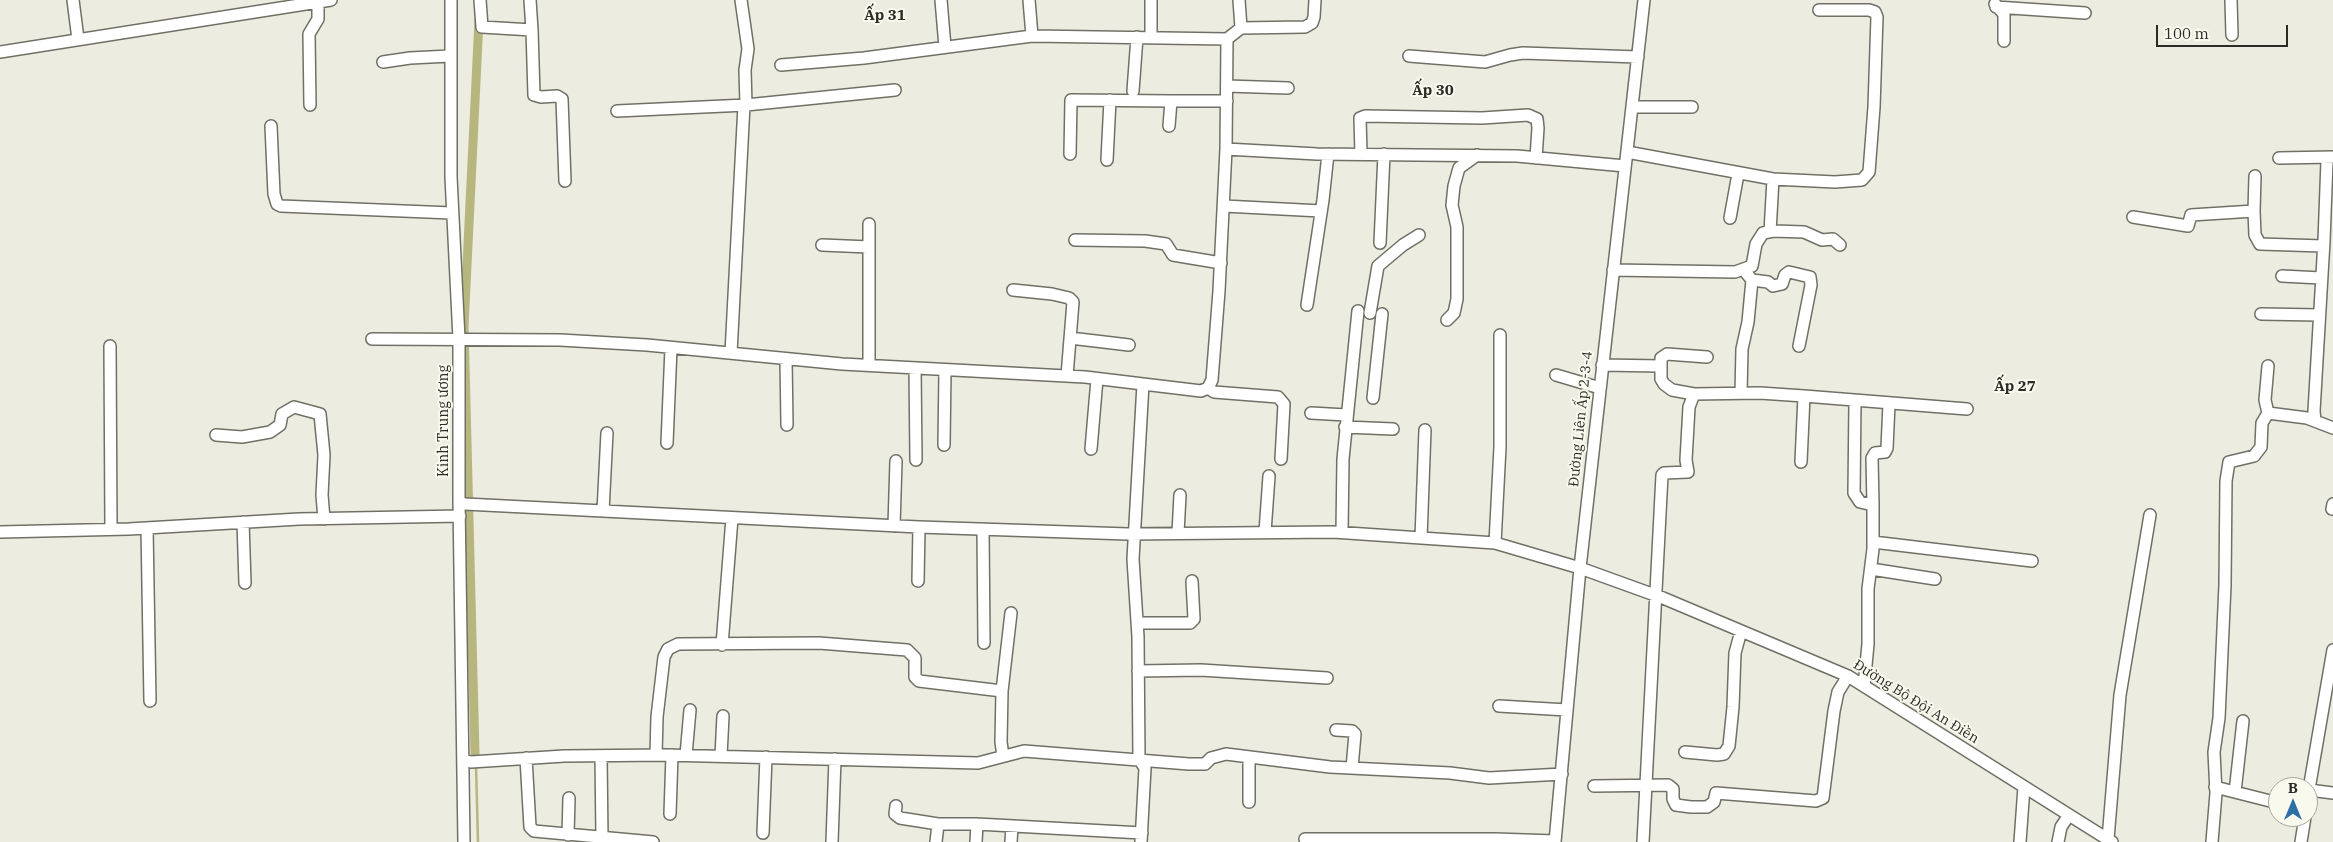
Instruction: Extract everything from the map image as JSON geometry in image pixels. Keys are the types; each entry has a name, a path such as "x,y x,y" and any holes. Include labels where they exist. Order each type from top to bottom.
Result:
{"street":[{"path":"73,0 78,39"},
{"path":"0,52 331,0"},
{"name":"Kinh Trung ương","path":"451,0 452,213 465,339 465,504 460,516 471,761 464,842"},
{"path":"480,0 482,28 532,30"},
{"path":"530,0 534,95 541,97 557,96 562,99 565,181"},
{"path":"731,353 745,105 745,70 748,49 741,0"},
{"path":"940,0 945,47"},
{"path":"1029,0 1032,36"},
{"path":"1151,0 1151,38"},
{"path":"1239,0 1241,28"},
{"path":"781,65 864,58 1032,36 1227,39 1241,28 1305,27 1312,23 1315,0"},
{"name":"Đường Liên Ấp 2-3-4","path":"1555,842 1580,568 1644,0"},
{"path":"2231,0 2232,35"},
{"path":"310,105 309,34 318,19 318,2"},
{"path":"1995,3 2085,13"},
{"path":"1995,3 2004,14 2004,41"},
{"path":"1627,152 1738,174 1774,179 1836,182 1862,180 1869,172 1874,107 1876,15 1870,10 1819,10"},
{"path":"1133,91 1137,38"},
{"path":"372,339 560,340 869,366 1067,376 1201,391 1208,388 1212,380 1224,206 1227,39"},
{"path":"1409,56 1485,62 1510,54 1523,53 1638,57"},
{"path":"383,62 410,58 450,56"},
{"path":"1227,86 1288,88"},
{"path":"617,111 712,105 745,105 895,90"},
{"path":"1070,154 1071,100 1227,101"},
{"path":"1107,160 1110,100"},
{"path":"1169,126 1171,100"},
{"path":"1632,106 1692,107"},
{"path":"1360,154 1360,118 1482,118 1528,115 1537,119 1536,158"},
{"path":"271,126 274,194 277,204 280,206 452,213"},
{"path":"1226,149 1328,154 1478,155 1625,166"},
{"path":"1307,305 1322,212 1328,154"},
{"path":"1380,243 1384,154"},
{"path":"1447,320 1454,313 1457,299 1457,227 1452,205 1454,186 1460,168 1478,155"},
{"path":"2279,158 2330,159 2327,243 2321,278 2315,421"},
{"path":"1730,218 1738,174"},
{"path":"2255,176 2255,235 2260,244 2327,243"},
{"path":"1770,232 1774,179"},
{"path":"1224,206 1322,212"},
{"path":"2133,217 2188,226 2191,215 2254,211"},
{"path":"869,224 869,366"},
{"path":"1613,270 1735,272 1752,266 1756,244 1763,233 1770,232 1804,232 1821,240 1833,239 1840,245"},
{"path":"1370,313 1378,266 1403,245 1419,235"},
{"path":"1075,240 1145,241 1166,244 1173,255 1220,263"},
{"path":"822,244 869,247"},
{"path":"1743,269 1752,280 1768,282 1776,286 1782,284 1785,275 1789,272 1810,276 1811,285 1799,346"},
{"path":"2282,276 2321,278"},
{"path":"1741,393 1742,349 1748,322 1752,280"},
{"path":"1014,290 1052,294 1069,298 1073,302 1067,376"},
{"path":"1342,532 1346,421 1358,311"},
{"path":"1373,398 1382,314"},
{"path":"2261,314 2319,315"},
{"path":"1494,543 1500,448 1500,335"},
{"path":"1070,338 1129,345"},
{"path":"110,346 111,529"},
{"path":"667,443 671,348"},
{"path":"1707,357 1665,355 1661,358 1661,379 1666,386 1680,392 1694,394 1741,393 1804,396 1967,409"},
{"path":"786,358 787,425"},
{"path":"1602,365 1660,366"},
{"path":"2212,842 2215,787 2214,752 2219,718 2225,585 2226,481 2230,462 2254,456 2261,448 2262,423 2268,413 2265,400 2268,366"},
{"path":"915,368 916,460"},
{"path":"944,445 945,370"},
{"path":"1556,376 1600,388"},
{"path":"1091,449 1097,379"},
{"path":"896,806 895,814 900,818 938,824 1012,826 1142,838 1145,768 1139,759 1134,559 1143,384"},
{"path":"1208,388 1214,392 1278,397 1284,404 1280,459"},
{"path":"1643,842 1662,475 1664,473 1688,472 1686,460 1689,407 1694,394"},
{"path":"1801,462 1804,396"},
{"path":"1855,401 1854,493 1860,502 1873,505"},
{"path":"1864,686 1873,542 1872,458 1875,453 1886,450 1889,404"},
{"path":"216,435 242,437 270,432 280,425 282,414 294,408 320,414 324,455 322,495 324,519"},
{"path":"1311,413 1393,429"},
{"path":"2268,413 2315,421 2333,428"},
{"path":"1421,538 1425,430"},
{"path":"604,511 606,433"},
{"path":"894,526 896,461"},
{"path":"1265,532 1269,476"},
{"path":"1178,533 1180,495"},
{"name":"Đường Bộ Đội An Điền","path":"465,504 983,530 1135,534 1342,532 1494,543 1580,568 1656,596 1848,676 2110,841"},
{"path":"2110,841 2119,703 2150,515"},
{"path":"0,532 147,528 324,519 460,516"},
{"path":"722,644 732,518"},
{"path":"244,522 244,583"},
{"path":"918,581 919,527"},
{"path":"147,528 150,701"},
{"path":"983,530 984,643"},
{"path":"1873,542 2032,561"},
{"path":"1871,569 1936,578"},
{"path":"1137,623 1190,623 1194,619 1192,581"},
{"path":"1003,756 1001,742 1002,690 1011,613"},
{"path":"1685,752 1717,755 1724,754 1728,746 1733,707 1735,653 1741,631"},
{"path":"656,755 657,717 664,657 668,649 678,644 819,643 907,650 915,658 915,678 919,681 1002,690"},
{"path":"2311,777 2331,676 2333,650"},
{"path":"1138,671 1202,670 1327,678"},
{"path":"1594,786 1668,785 1673,789 1673,799 1676,805 1691,807 1707,807 1714,802 1716,793 1816,801 1823,798 1836,701 1838,692 1848,676"},
{"path":"1499,706 1567,710"},
{"path":"686,756 690,710"},
{"path":"722,756 723,716"},
{"path":"2235,792 2243,721"},
{"path":"2321,725 2333,724"},
{"path":"1336,730 1355,733 1352,768"},
{"path":"471,761 672,755 978,763 1024,751 1139,759 1165,763 1205,764 1211,758 1226,754 1352,768 1450,773 1489,778 1562,774"},
{"path":"670,814 672,755"},
{"path":"601,756 602,838"},
{"path":"763,833 766,757"},
{"path":"1249,757 1249,802"},
{"path":"526,758 530,827 529,842"},
{"path":"832,842 835,759"},
{"path":"2020,842 2024,787"},
{"path":"2215,787 2268,800"},
{"path":"2318,793 2333,793"},
{"path":"568,834 569,798"},
{"path":"2058,842 2061,827 2069,815"},
{"path":"936,842 938,824"},
{"path":"976,842 977,824"},
{"path":"1011,842 1012,826"},
{"path":"530,827 534,831 653,842"},
{"path":"2301,842 2303,827"},
{"path":"1305,838 1337,840 1486,839 1555,842"}],"waterway":[{"path":"475,753 464,326 479,20"},
{"path":"476,765 478,842"}],"district":[{"name":"Ấp 31","path":"885,16"},
{"name":"Ấp 30","path":"1433,91"},
{"name":"Ấp 27","path":"2015,387"}]}
